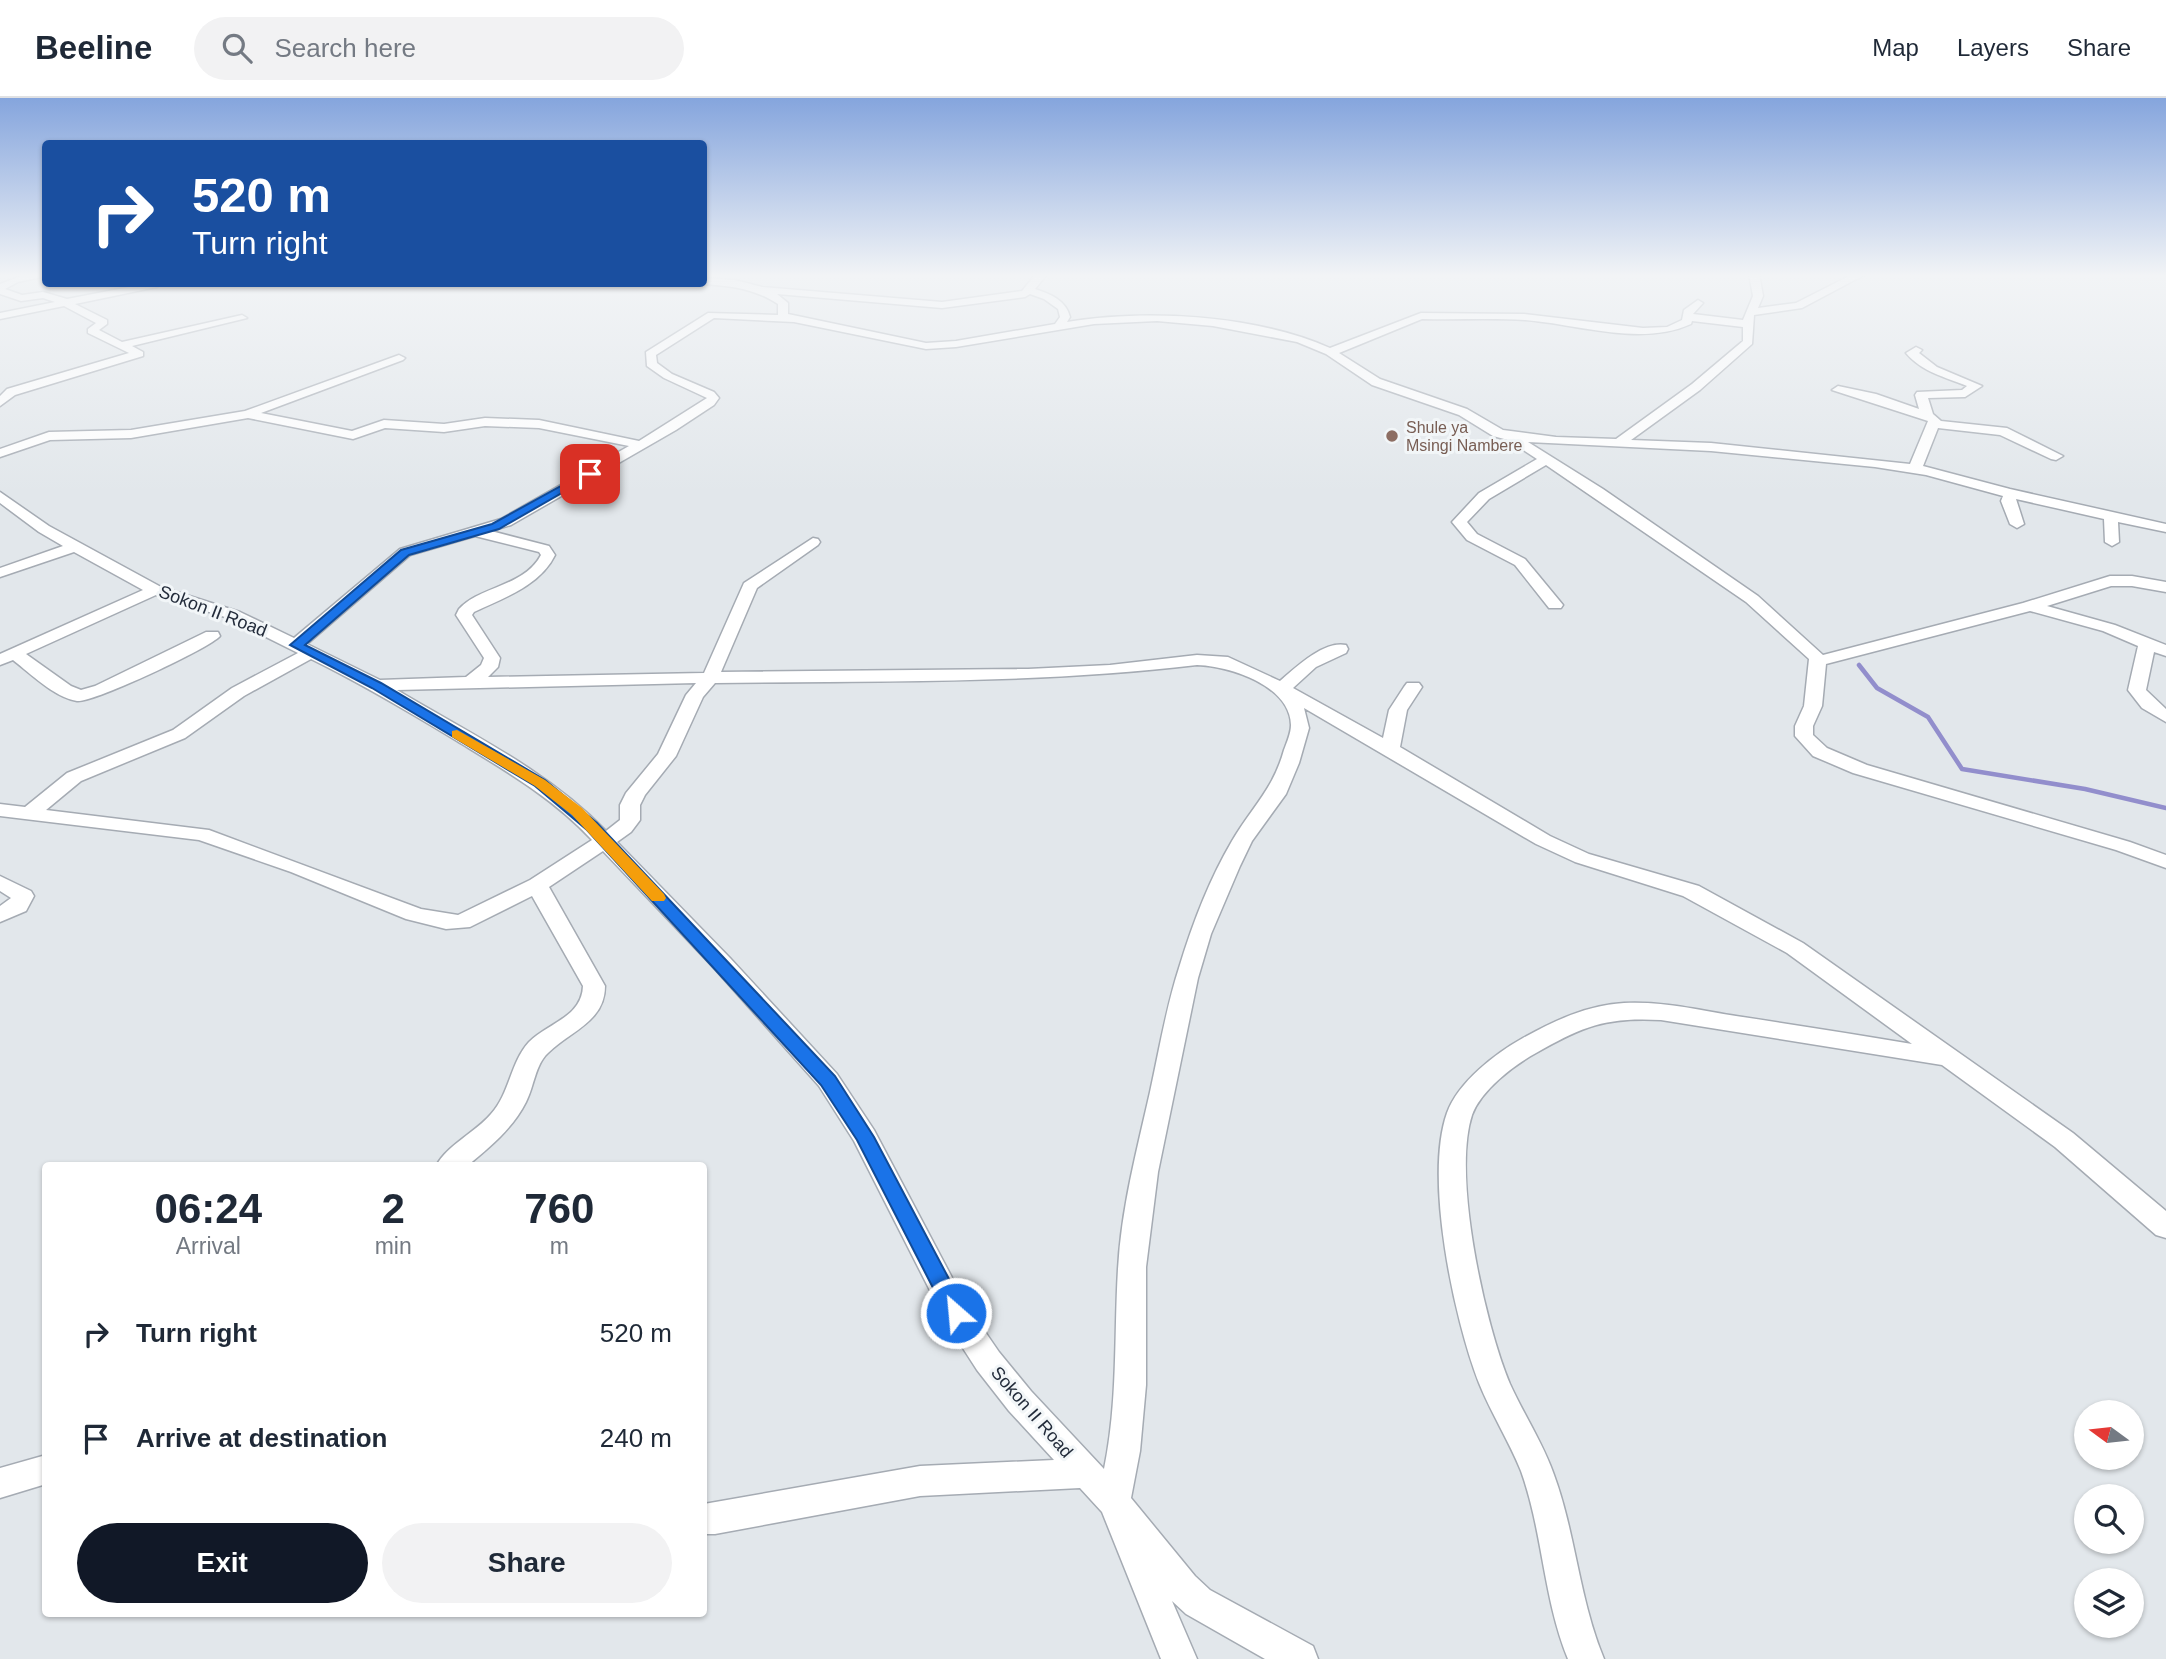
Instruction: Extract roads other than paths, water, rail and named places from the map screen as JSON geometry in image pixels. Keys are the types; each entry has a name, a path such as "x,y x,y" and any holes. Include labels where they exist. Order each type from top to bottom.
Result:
{"street":[{"path":"0,402 11,392 139,354 125,347"},
{"path":"0,828 74,777 178,734 303,649 405,552 506,522 700,410 713,398 668,376 651,364 649,358 652,351 659,347"},
{"path":"1317,347 1330,352 1376,382 1463,412 1498,433 1511,437 1761,450 1915,469 2011,494 2166,528"},
{"path":"1330,352 1343,347"},
{"path":"1619,443 1653,420 1743,347"},
{"path":"1915,469 1931,419 1921,395 1965,393 1976,386 1926,364 1913,356 1916,350"},
{"path":"0,453 48,436 131,434 248,414 399,358"},
{"path":"1838,390 1931,419 2003,431 2056,456"},
{"path":"248,414 347,435 358,434 384,424 444,428 485,422 539,424 640,445"},
{"path":"1511,437 1598,492 1752,599 1818,660"},
{"path":"1545,460 1483,496 1459,522 1472,537 1520,562 1555,605"},
{"path":"2011,494 2008,500 2017,524"},
{"name":"Sokon II Road","path":"0,496 44,529 155,590 234,615 377,685 540,783 577,812 828,1080 865,1137 956,1313 1020,1402 1114,1502 1165,1567 1198,1602 1300,1659"},
{"path":"2111,515 2112,542"},
{"path":"471,682 489,667 492,658 464,614 467,609 536,572 548,555 544,549 477,532"},
{"path":"0,810 202,834 286,863 414,914 446,922 462,922 537,885 607,842 629,823 630,805 636,793 667,756 695,695 710,678 750,586 813,542"},
{"path":"1,573 74,547"},
{"path":"1818,660 2121,580 2166,587"},
{"path":"8,657 155,590"},
{"path":"2029,606 2097,625 2166,651"},
{"path":"8,657 80,696 101,691 212,636"},
{"path":"2147,644 2137,690 2148,704 2166,717"},
{"path":"1285,691 1310,663 1340,649"},
{"path":"377,685 1028,674 1210,660 1240,667 1390,749 1543,840 1582,859 1691,891 1795,948 2064,1140 2166,1227"},
{"path":"1818,660 1813,706 1803,731 1806,741 1819,751 1860,769 2123,846 2166,862"},
{"path":"1390,749 1398,710 1413,687"},
{"path":"1179,1659 1114,1502 1124,1451 1131,1385 1132,1266 1145,1172 1187,978 1200,934 1242,841 1276,794 1290,762 1300,728 1299,718 1285,691"},
{"path":"0,882 23,896 18,906 0,915"},
{"path":"454,1162 496,1125 514,1103 535,1053 587,1011 596,995 594,986 537,885"},
{"path":"1587,1659 1571,1619 1561,1582 1539,1476 1494,1382 1478,1332 1455,1212 1453,1161 1460,1112 1492,1068 1569,1024 1593,1015 1623,1009 1661,1012 1947,1058"},
{"path":"0,1483 42,1470"},
{"path":"707,1519 920,1481 1086,1473"}],"waterway":[{"path":"1859,665 1877,688 1928,717 1962,769 2085,789 2166,808"}],"place":[{"name":"Shule ya Msingi Nambere","path":"1392,436"}]}
